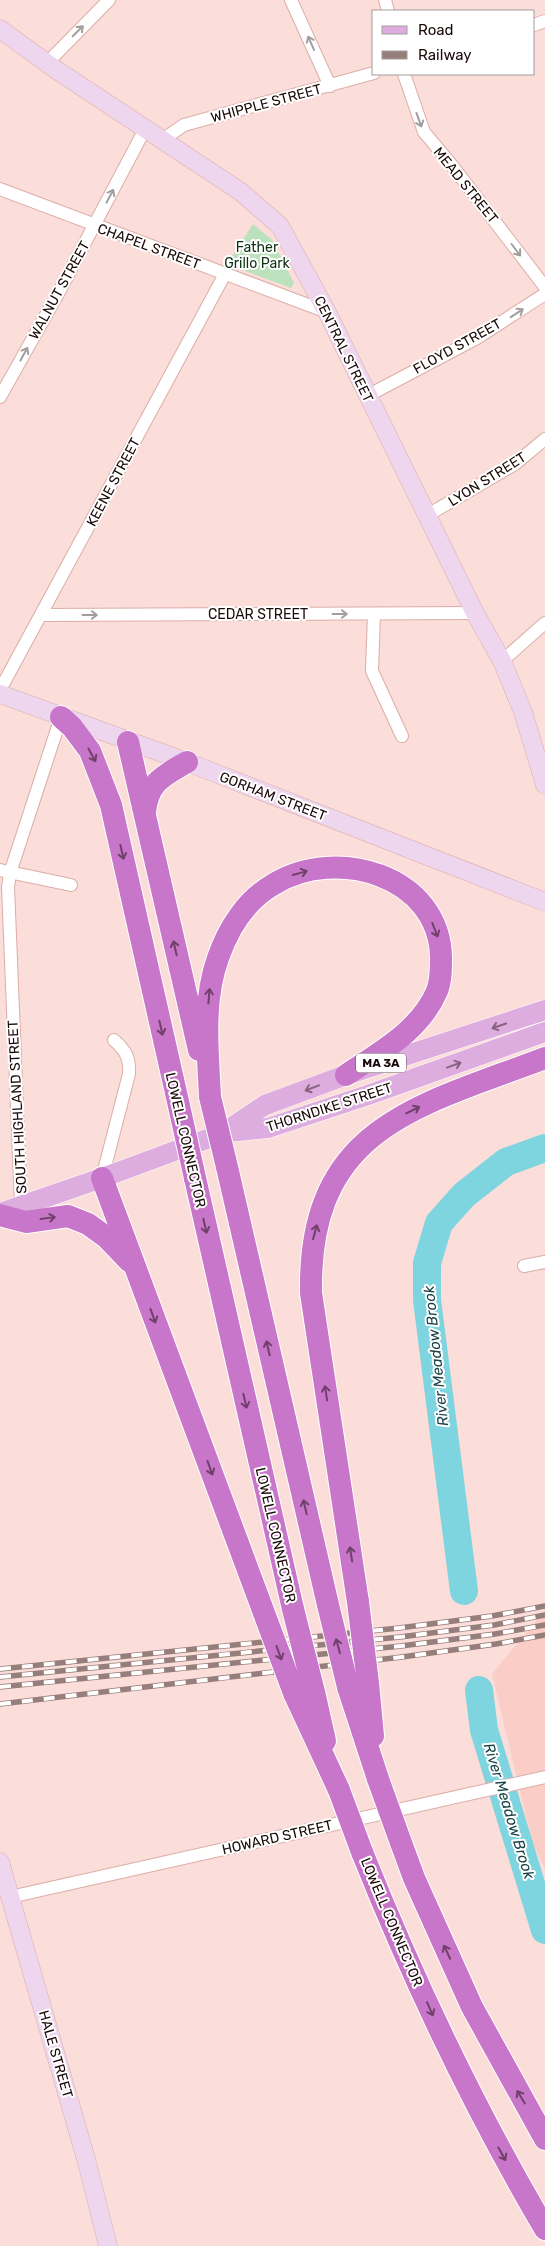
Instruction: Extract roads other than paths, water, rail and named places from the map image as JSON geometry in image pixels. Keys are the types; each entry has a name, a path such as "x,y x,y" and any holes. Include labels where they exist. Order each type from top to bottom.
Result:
{"highway":[{"name":"LOWELL CONNECTOR","path":"61,717 72,727 90,751 111,805 293,1609 304,1692 362,1852 452,2058 501,2153 545,2229"},
{"path":"128,742 144,818 328,1605 358,1685 378,1779 414,1878 472,2007 545,2139"},
{"path":"144,818 146,802 154,785 187,762"},
{"path":"210,1097 208,1051 210,987 217,959 227,936 240,914 273,884 294,874 317,869 361,869 380,874 398,883 414,896 426,912 436,930 441,948 441,970 438,990 426,1012 394,1042 346,1074"},
{"path":"358,1685 358,1602 311,1293 313,1241 320,1214 331,1186 345,1165 361,1146 380,1129 419,1106 545,1058"},
{"path":"102,1178 264,1612 304,1692"},
{"path":"0,1214 26,1222 68,1216 88,1224 120,1250 136,1270"}],"main road":[{"name":"THORNDIKE STREET","path":"0,1214 223,1133 265,1106 346,1074 545,1010"},
{"name":"THORNDIKE STREET","path":"223,1133 268,1128 368,1095 545,1032"}],"street":[{"path":"47,63 109,0"},
{"path":"291,0 330,86"},
{"name":"CENTRAL STREET","path":"0,29 47,63 241,192 280,226 327,312 426,516 475,613 502,661 523,712 544,775"},
{"name":"WHIPPLE STREET","path":"162,140 184,125 372,74"},
{"name":"MEAD STREET","path":"404,75 424,132 545,287"},
{"name":"WALNUT STREET","path":"0,397 94,226 145,128"},
{"name":"CHAPEL STREET","path":"0,189 94,226 327,312"},
{"name":"KEENE STREET","path":"0,690 225,274"},
{"name":"FLOYD STREET","path":"367,396 477,338 545,294"},
{"name":"LYON STREET","path":"426,516 515,464 545,439"},
{"name":"CEDAR STREET","path":"41,615 475,613"},
{"path":"374,614 372,671 402,736"},
{"path":"502,661 545,623"},
{"name":"GORHAM STREET","path":"0,694 187,762 545,902"},
{"name":"SOUTH HIGHLAND STREET","path":"21,1206 5,871 61,717"},
{"path":"5,871 71,885"},
{"path":"102,1178 129,1074 130,1060 124,1049 114,1040"},
{"path":"524,1266 545,1262"},
{"name":"HOWARD STREET","path":"10,1897 540,1778"},
{"name":"HALE STREET","path":"0,1862 86,2159 108,2246"}],"waterway":[{"name":"River Meadow Brook","path":"464,1591 427,1300 427,1263 439,1223 464,1195 506,1162 545,1148"},
{"name":"River Meadow Brook","path":"479,1690 484,1730 545,1930"}],"railway":[{"path":"0,1669 399,1628 492,1616 545,1606"},
{"path":"0,1677 400,1637 494,1625 545,1615"},
{"path":"0,1687 401,1646 495,1634 545,1625"},
{"path":"0,1704 402,1657 545,1635"}],"park label":[{"name":"Father Grillo Park","path":"257,256"}]}
